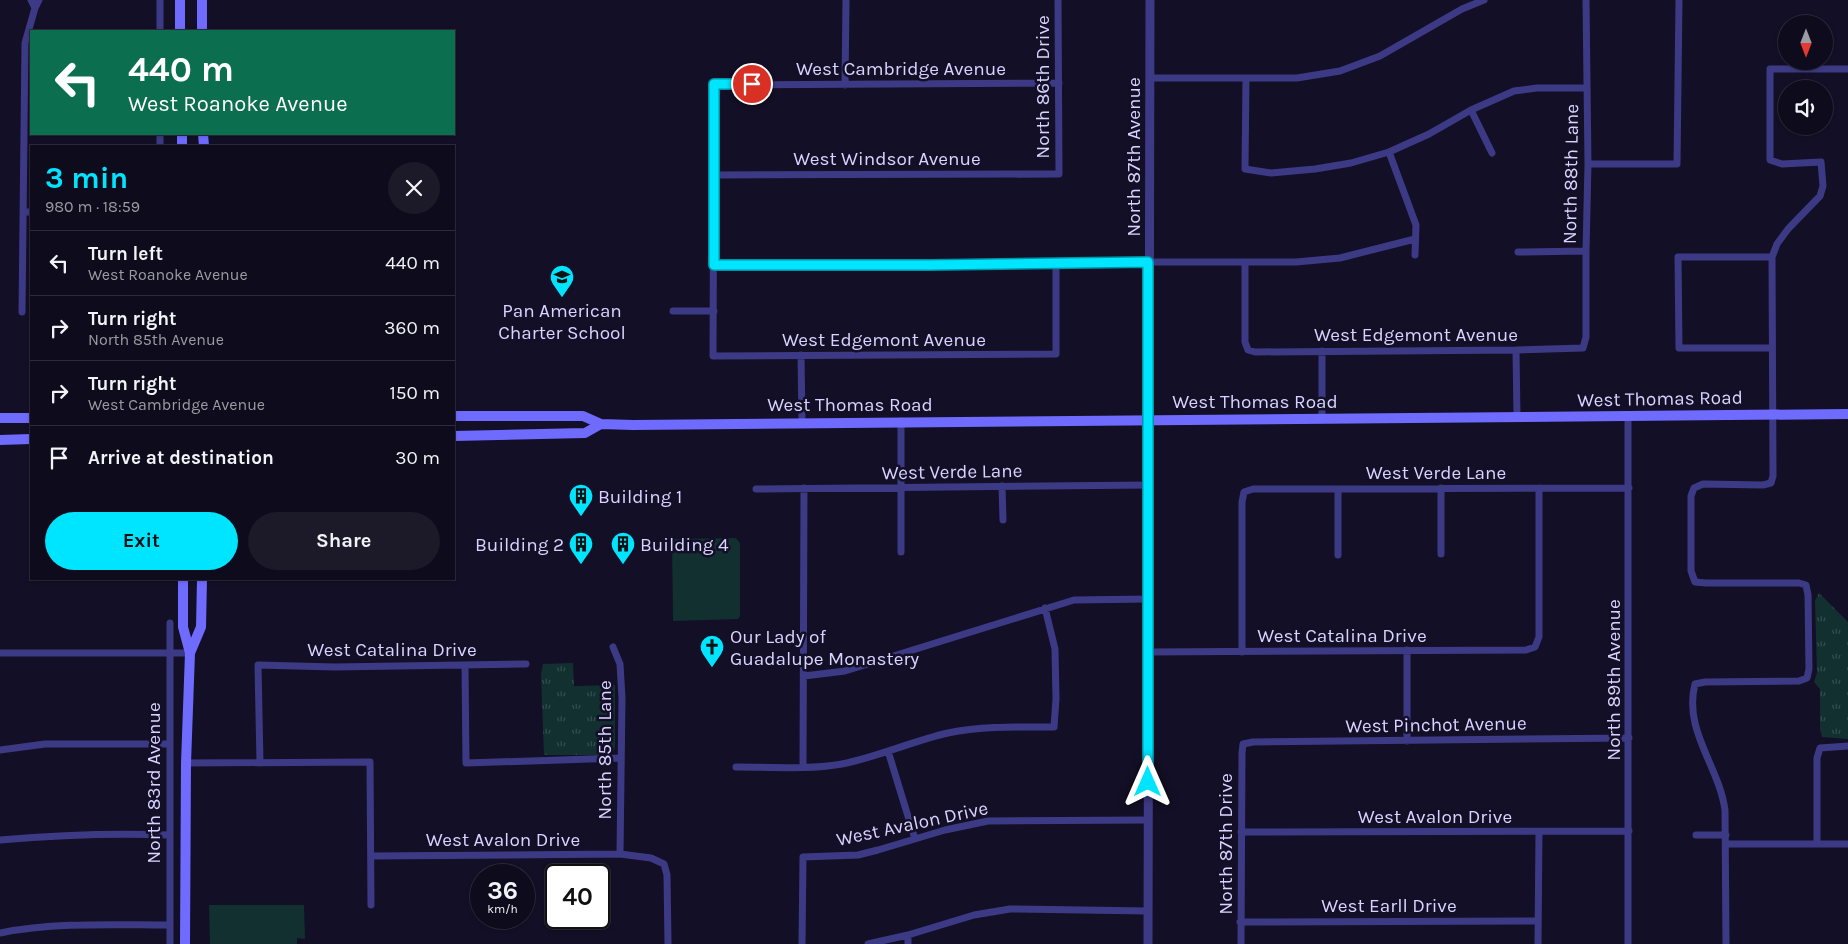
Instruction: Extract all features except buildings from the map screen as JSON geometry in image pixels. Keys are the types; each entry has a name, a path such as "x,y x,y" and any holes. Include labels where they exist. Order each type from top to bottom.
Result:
{"main road":[{"path":"180,0 180,30"},
{"path":"202,0 202,30"},
{"name":"West Thomas Road","path":"455,416 583,416 601,424 1848,414"},
{"path":"0,418 30,418"},
{"name":"West Thomas Road","path":"455,436 585,434 601,424"},
{"path":"0,440 30,439"},
{"name":"North 83rd Avenue","path":"183,580 183,627 190,653 186,763 186,944"},
{"name":"North 83rd Avenue","path":"190,653 201,627 202,580"}],"street":[{"path":"31,0 35,8"},
{"path":"22,312 25,43 39,0"},
{"path":"160,0 160,30"},
{"path":"845,84 846,0"},
{"name":"North 86th Drive","path":"1058,0 1059,174"},
{"name":"North 87th Avenue","path":"1148,944 1150,0"},
{"path":"1150,78 1297,78 1340,71 1380,56 1462,9 1484,0"},
{"name":"North 88th Lane","path":"1584,348 1586,337 1588,164 1586,0"},
{"path":"1588,164 1677,164 1679,0"},
{"path":"1726,944 1726,835 1724,800 1700,742 1693,718 1692,695 1695,684 1705,682 1799,680 1807,678 1809,669 1806,585 1799,583 1695,582 1691,571 1691,496 1694,488 1703,484 1763,485 1771,483 1773,476 1772,257 1777,244 1788,229 1820,196 1823,186 1821,162 1782,164 1770,160 1770,69 1848,69"},
{"path":"1246,78 1245,170 1271,173 1351,163 1389,152 1429,134 1471,110 1514,91 1537,88 1587,88"},
{"name":"West Cambridge Avenue","path":"715,175 714,84 1058,83"},
{"path":"1471,110 1492,153"},
{"path":"1389,152 1416,225 1415,255"},
{"name":"West Windsor Avenue","path":"715,175 1059,174"},
{"path":"672,311 714,311 715,175"},
{"path":"23,212 30,212"},
{"path":"714,265 1296,262 1340,258 1415,239"},
{"path":"1518,252 1586,250"},
{"path":"1772,257 1678,257 1679,348 1772,348"},
{"name":"West Edgemont Avenue","path":"714,311 713,356 1056,354 1056,263"},
{"name":"West Edgemont Avenue","path":"1245,263 1246,342 1248,350 1255,352 1584,348"},
{"path":"1516,350 1516,417"},
{"path":"1322,351 1322,418"},
{"path":"801,355 802,422"},
{"name":"North 89th Avenue","path":"1628,416 1628,944"},
{"path":"901,421 901,552"},
{"name":"West Verde Lane","path":"756,488 1149,485"},
{"path":"1002,486 1003,520"},
{"path":"803,766 804,488"},
{"path":"1441,488 1441,554"},
{"name":"West Catalina Drive","path":"1148,652 1526,650 1535,647 1539,637 1539,488"},
{"name":"West Verde Lane","path":"1242,652 1242,502 1244,492 1252,489 1629,488"},
{"path":"1338,489 1338,555"},
{"path":"804,676 845,671 1045,608 1085,599 1148,598"},
{"path":"736,767 841,764 948,733 975,729 1054,727 1056,699 1055,649 1045,608"},
{"name":"North 83rd Avenue","path":"170,623 170,944"},
{"name":"North 85th Lane","path":"613,646 620,664 622,698 620,854"},
{"path":"1407,650 1407,741"},
{"path":"0,653 190,653"},
{"name":"West Catalina Drive","path":"260,764 258,665 334,667 526,664"},
{"path":"465,666 466,763 621,758"},
{"name":"West Pinchot Avenue","path":"1244,744 1253,742 1629,738"},
{"path":"0,750 46,744 170,744"},
{"name":"North 87th Drive","path":"1240,944 1242,753 1244,744"},
{"path":"1817,844 1817,758 1820,748 1848,746"},
{"path":"888,751 915,839"},
{"path":"186,763 370,762 371,905"},
{"name":"West Avalon Drive","path":"802,944 803,857 858,855 970,824 988,821 1148,820"},
{"name":"West Avalon Drive","path":"1241,832 1628,831"},
{"path":"1538,832 1538,944"},
{"path":"0,840 104,834 170,835"},
{"path":"1696,835 1726,835"},
{"path":"1726,844 1848,844"},
{"name":"West Avalon Drive","path":"371,856 620,854 651,858 664,864 668,875 668,944"},
{"path":"868,944 908,935 974,915 1010,910 1148,911"},
{"name":"West Earll Drive","path":"1240,922 1538,921"},
{"path":"0,933 17,929 94,925 170,925"},
{"path":"908,935 908,944"}],"green space":[{"path":"736,538 740,543 740,616 738,619 673,621 672,539"},
{"path":"1819,593 1848,622 1848,739 1822,737 1820,729 1820,689 1814,682 1817,673 1815,601"},
{"path":"573,663 574,686 615,685 615,748 608,755 544,755 541,674 543,664"},
{"path":"209,905 304,905 305,939 297,938 297,944 210,944"}],"place":[{"name":"Pan American Charter School","path":"562,298"},
{"name":"Building 1","path":"581,517"},
{"name":"Building 2","path":"581,565"},
{"name":"Building 4","path":"623,565"},
{"name":"Our Lady of Guadalupe Monastery","path":"712,668"}],"route":[{"path":"752,84 714,84 714,265 1148,262 1148,782"}]}
